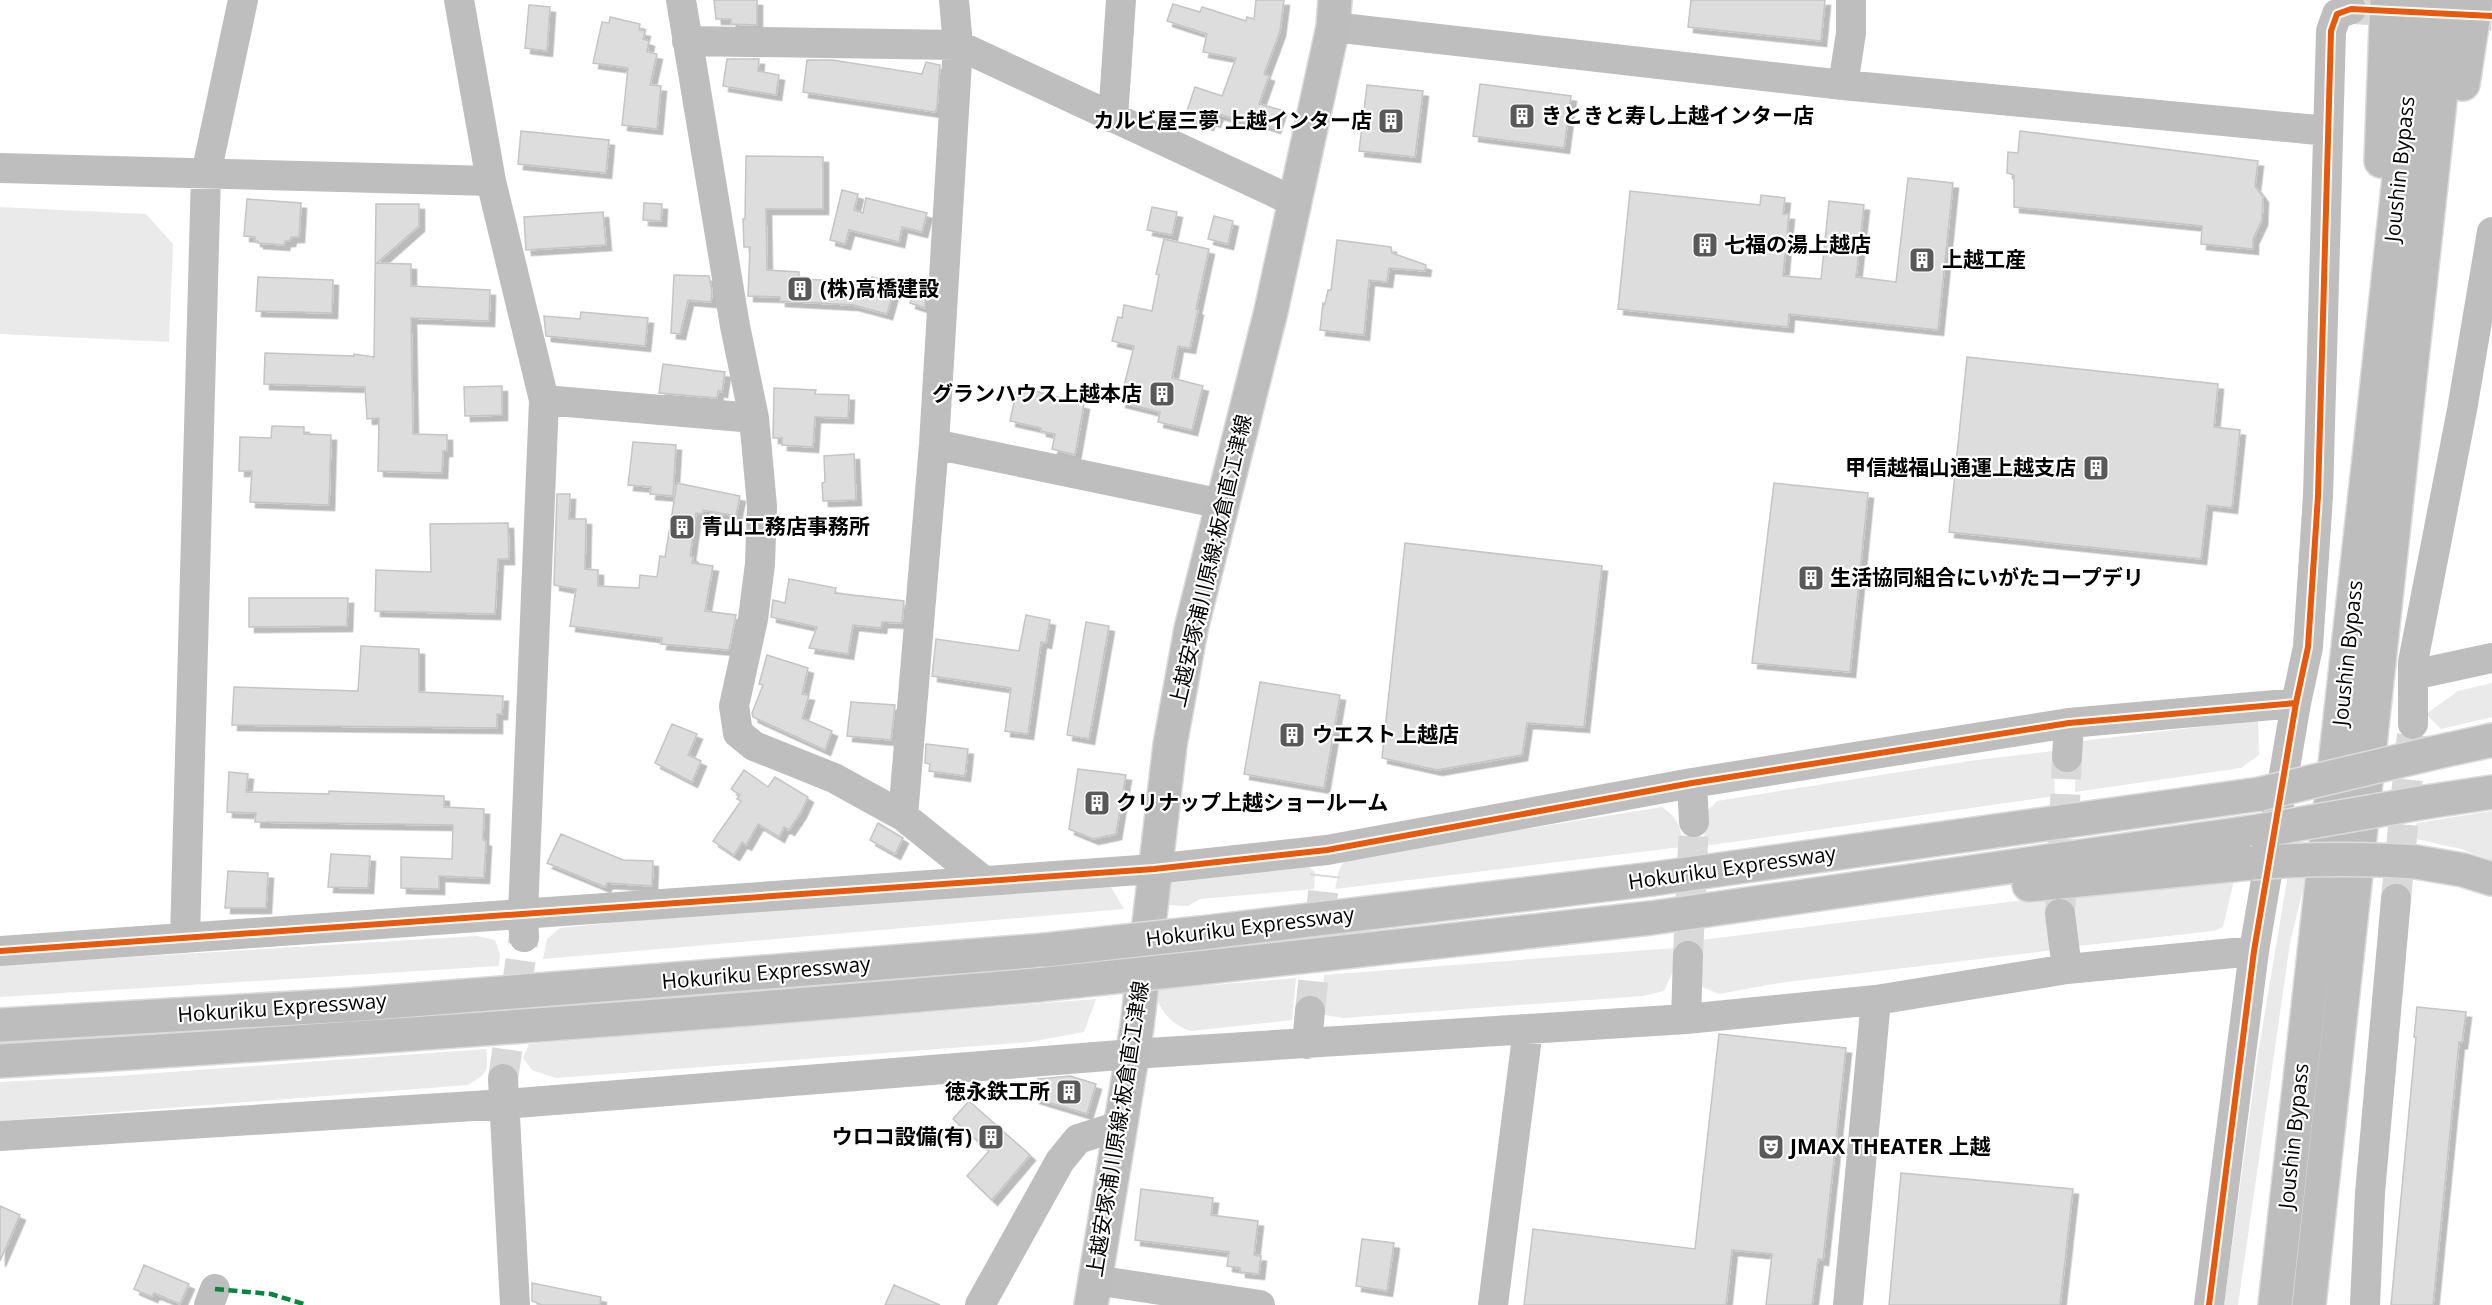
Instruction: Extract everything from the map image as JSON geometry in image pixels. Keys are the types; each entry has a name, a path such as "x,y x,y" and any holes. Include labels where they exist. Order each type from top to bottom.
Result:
{"main road":[{"path":"2370,459 2386,0"},
{"name":"Joushin Bypass","path":"2275,1305 2370,459 2418,0"},
{"name":"Joushin Bypass","path":"2310,1298 2451,0"},
{"path":"2429,197 2460,102 2476,0"},
{"name":"上越安塚浦川原線;板倉直江津線","path":"1093,1293 1132,1054 1170,745 1191,629 1270,311 1334,14"},
{"path":"2433,758 2492,740"},
{"path":"2433,758 2492,754"},
{"name":"Hokuriku Expressway","path":"0,1025 348,1005 1045,950 1200,933 1652,879 2260,794 2433,758"},
{"name":"Hokuriku Expressway","path":"0,1061 391,1037 728,1012 1037,985 1198,968 1651,918 2259,831 2492,792"},
{"path":"1651,918 1718,917 2310,858 2368,858 2416,862 2463,870 2492,879"},
{"path":"2260,1305 2293,1053 2311,976"}],"street":[{"path":"185,938 206,174 243,0"},
{"path":"459,0 491,181 544,400 523,925"},
{"path":"681,0 735,326 754,418 762,506 760,564 753,619 734,706 738,733 754,746 834,778 903,816 984,881"},
{"path":"903,816 934,444 958,45 954,0"},
{"path":"1113,118 1121,0"},
{"path":"1843,85 1851,33 1851,0"},
{"path":"2209,1305 2254,951 2296,704 2308,647 2318,496 2331,31 2337,14 2350,9"},
{"path":"1334,14 1843,85 2328,131"},
{"path":"687,41 958,45 1294,202"},
{"path":"0,168 491,181"},
{"path":"2413,724 2413,662 2462,410 2492,232"},
{"path":"544,400 754,418"},
{"path":"934,444 1222,504"},
{"path":"2413,675 2492,658"},
{"path":"0,951 185,938 523,925 984,881 1154,869 1326,862 1692,783 2068,723 2296,704"},
{"path":"2067,757 2068,723"},
{"path":"1692,783 1694,822"},
{"path":"2366,1305 2370,1193 2396,899"},
{"path":"2060,914 2067,969"},
{"path":"0,1136 504,1091 1307,1044 1686,1019 1876,1000 2067,969 2254,951"},
{"path":"1686,1019 1688,956"},
{"path":"1848,1305 1876,1000"},
{"path":"1307,1044 1310,1011"},
{"path":"1493,1305 1528,1029"},
{"path":"504,1091 515,1305"},
{"path":"980,1305 1060,1161 1078,1139 1119,1126"},
{"path":"1093,1293 1260,1305"}],"shaded area":[{"path":"0,207 146,214 173,244 169,342 0,334"},
{"path":"2492,683 2492,717 2441,729 2426,714 2458,691"},
{"path":"2258,720 2259,755 2241,768 2075,792 2076,754 2081,741"},
{"path":"2053,751 2055,796 1704,846 1705,813 1717,801 1969,761"},
{"path":"1662,807 1678,824 1682,847 1335,889 1339,870 1346,858"},
{"path":"2492,811 2492,861 2461,849 2411,838 2417,823"},
{"path":"1303,862 1315,872 1314,889 1200,899 1188,906 1167,905 1167,883"},
{"path":"2307,873 2290,943 2238,1305 2224,1305 2258,1054 2288,874"},
{"path":"2235,876 2223,927 2214,931 2078,946 2072,914 2072,890"},
{"path":"1111,887 1124,909 543,959 547,939 560,928 661,918"},
{"path":"2049,897 2045,916 2054,950 1779,983 1719,994 1702,987 1698,971 1701,940"},
{"path":"477,936 495,940 500,954 499,966 0,997 0,965"},
{"path":"1675,948 1673,971 1664,991 1643,996 1343,1018 1325,1015 1322,1004 1324,975"},
{"path":"1296,978 1292,1020 1191,1031 1177,1025 1167,1016 1154,990"},
{"path":"1096,999 1084,1032 1030,1042 556,1078 532,1070 523,1058 529,1044"},
{"path":"486,1049 487,1067 485,1071 468,1085 0,1121 0,1082 117,1076"}],"building":[{"path":"714,0 757,0 757,25 731,24 731,19 716,19"},
{"path":"1256,0 1284,0 1280,31 1264,74 1269,76 1259,104 1281,110 1275,128 1218,114 1215,122 1210,120 1208,125 1185,117 1195,87 1222,96 1236,58 1203,52 1207,34 1167,21 1173,4 1200,12 1202,7 1246,21 1247,17 1254,19"},
{"path":"1691,0 1825,0 1821,41 1688,27"},
{"path":"529,5 550,7 547,51 525,48"},
{"path":"610,17 640,24 639,30 645,31 643,39 649,41 647,52 657,54 650,85 661,86 657,129 622,125 628,68 593,63 602,22 609,23"},
{"path":"727,59 759,59 758,71 779,75 776,95 723,86"},
{"path":"807,60 832,60 922,74 926,62 940,65 937,107 935,112 803,92"},
{"name":"きときと寿し上越インター店","path":"1480,84 1571,96 1564,148 1473,136"},
{"name":"カルビ屋三夢 上越インター店","path":"1367,85 1423,91 1415,157 1359,151"},
{"path":"521,131 609,140 606,173 518,164"},
{"path":"2020,131 2258,161 2255,186 2263,197 2262,220 2253,239 2253,249 2201,244 2202,226 2014,207 2014,175 2007,173 2008,152 2018,153"},
{"path":"746,156 823,157 823,209 766,209 767,270 799,272 799,279 871,282 872,277 896,283 887,314 853,305 780,301 780,297 748,296 750,247 744,247 743,219 745,219"},
{"path":"1908,178 1953,183 1938,330 1789,314 1788,327 1618,309 1630,191 1760,205 1761,195 1785,198 1783,214 1789,214 1783,276 1821,279 1829,201 1864,205 1856,277 1896,282"},
{"path":"842,190 858,194 854,210 863,213 866,198 927,213 922,232 902,227 899,242 849,230 845,244 830,240"},
{"path":"247,199 301,203 299,237 291,237 290,241 285,241 284,245 258,243 255,237 244,236"},
{"path":"644,203 662,204 661,221 643,220"},
{"path":"376,204 419,204 419,226 377,263 411,264 411,286 490,290 489,321 411,318 413,434 447,435 447,451 443,451 442,473 378,471 379,418 367,419 365,387 264,384 265,353 354,356 354,354 374,357"},
{"path":"1152,207 1177,212 1172,235 1147,230"},
{"path":"603,212 606,245 526,250 524,217"},
{"path":"1214,216 1233,221 1228,244 1208,239"},
{"path":"1164,239 1209,249 1190,348 1178,346 1172,378 1203,386 1192,430 1158,422 1160,412 1120,402 1134,346 1112,341 1118,317 1122,318 1124,305 1152,311 1159,275 1156,274"},
{"path":"1337,240 1391,247 1392,253 1426,265 1425,271 1389,268 1387,282 1369,280 1364,335 1320,330 1323,303 1325,304 1328,290 1331,290"},
{"path":"674,275 709,276 712,291 711,302 688,300 680,334 671,333"},
{"path":"258,277 333,280 332,313 256,311"},
{"path":"917,284 926,287 925,308 910,303"},
{"path":"581,312 648,318 645,346 546,336 544,316 580,319"},
{"name":"甲信越福山通運上越支店","path":"1967,357 2218,384 2214,427 2240,430 2232,508 2207,505 2201,559 1949,532"},
{"path":"663,364 725,372 722,392 718,391 717,398 659,393"},
{"path":"502,386 502,415 465,416 464,387"},
{"path":"774,388 816,390 815,394 849,395 848,418 815,417 813,447 782,445 782,438 773,438"},
{"path":"1017,389 1035,393 1035,391 1084,404 1075,455 1052,449 1055,434 1041,431 1041,428 1010,421"},
{"path":"272,426 304,427 304,434 331,435 329,505 250,502 252,471 239,471 240,437 271,438"},
{"path":"633,442 676,445 673,496 650,494 651,487 628,485"},
{"path":"854,454 856,500 823,501 824,456"},
{"path":"677,483 740,496 736,516 703,510 702,514 696,513 690,556 693,557 692,563 713,566 705,611 736,615 729,650 661,644 662,638 570,626 576,589 554,585 557,494 570,494 569,519 586,519 585,569 598,570 598,586 639,588 640,575 657,577 660,556 665,557"},
{"name":"生活協同組合にいがたコープデリ","path":"1774,483 1868,493 1850,672 1752,663"},
{"path":"508,523 509,559 498,559 495,614 375,611 376,570 431,572 430,524"},
{"path":"1405,543 1602,566 1584,727 1527,723 1522,755 1437,770 1382,758"},
{"path":"789,579 836,588 835,593 904,601 902,623 882,622 881,628 853,625 848,654 809,648 817,627 771,617 773,600 785,603"},
{"path":"249,598 348,598 347,626 249,627"},
{"path":"1026,615 1050,620 1046,643 1041,642 1028,734 1005,731 1011,688 932,676 936,639 1019,651"},
{"path":"1086,622 1109,626 1089,739 1067,735"},
{"path":"361,646 419,649 419,692 503,696 502,714 497,714 497,728 232,725 234,687 358,691"},
{"path":"767,655 808,668 802,694 809,695 802,718 832,731 825,750 753,717 752,713 763,685 759,684"},
{"name":"ウエスト上越店","path":"1260,682 1340,695 1324,788 1244,774"},
{"path":"851,702 895,705 891,740 847,736"},
{"path":"672,724 697,734 688,755 701,761 692,782 655,763"},
{"path":"926,744 968,749 965,776 929,771 930,764 925,763"},
{"name":"クリナップ上越ショールーム","path":"1078,769 1126,775 1116,834 1093,839 1069,829"},
{"path":"744,770 768,787 775,777 808,797 789,830 784,827 779,837 758,824 746,845 742,842 734,855 713,841 741,801 737,799 740,795 731,789"},
{"path":"229,772 248,774 246,792 329,794 329,791 444,796 444,807 484,809 483,840 486,841 484,878 439,876 439,889 401,888 401,857 452,859 453,825 255,822 256,813 227,812"},
{"path":"878,823 903,838 895,854 870,840"},
{"path":"561,834 623,860 653,861 652,886 607,883 605,887 547,863"},
{"path":"331,854 370,856 368,888 328,887"},
{"path":"228,871 268,873 266,908 225,908"},
{"path":"2417,1007 2466,1012 2462,1043 2459,1042 2433,1305 2391,1305 2416,1037 2414,1037"},
{"name":"JMAX THEATER 上越","path":"1719,1034 1846,1048 1823,1260 1818,1259 1812,1305 1766,1305 1772,1254 1732,1250 1726,1305 1524,1305 1533,1229 1695,1249"},
{"name":"徳永鉄工所","path":"1070,1076 1096,1084 1087,1114 1034,1098 1037,1091 1033,1089 1038,1079"},
{"name":"ウロコ設備(有)","path":"969,1101 1030,1155 992,1200 967,1176 989,1151 953,1119"},
{"path":"1901,1173 2073,1189 2060,1305 1889,1305"},
{"path":"1141,1189 1213,1198 1211,1215 1258,1221 1254,1255 1261,1256 1259,1274 1240,1272 1240,1268 1227,1266 1229,1252 1135,1240"},
{"path":"0,1206 20,1215 0,1261"},
{"path":"1362,1239 1394,1243 1387,1291 1356,1286"},
{"path":"144,1265 189,1284 180,1304 154,1293 152,1297 134,1289"},
{"path":"532,1283 601,1297 600,1305 542,1305 532,1301"},
{"path":"894,1285 940,1305 885,1305"}],"tunnel":[{"path":"2351,9 2492,16"},
{"path":"2396,899 2413,724"},
{"path":"2060,914 2067,757"},
{"path":"1688,956 1694,822"},
{"path":"1310,1011 1325,875"},
{"path":"503,1079 524,937"}],"marked path":[{"path":"215,1289 271,1294 307,1305"}],"cycle path":[{"path":"2209,1305 2254,951 2296,703 2308,647 2318,496 2331,31 2337,14 2351,9 2492,16"},
{"path":"0,951 1154,869 1327,850 1692,783 2069,723 2296,703"}],"place":[{"name":"きときと寿し上越インター店","path":"1522,116"},
{"name":"カルビ屋三夢 上越インター店","path":"1391,121"},
{"name":"七福の湯上越店","path":"1705,245"},
{"name":"上越工産","path":"1922,260"},
{"name":"(株)高橋建設","path":"800,289"},
{"name":"グランハウス上越本店","path":"1162,394"},
{"name":"甲信越福山通運上越支店","path":"2096,468"},
{"name":"青山工務店事務所","path":"682,527"},
{"name":"生活協同組合にいがたコープデリ","path":"1811,578"},
{"name":"ウエスト上越店","path":"1292,735"},
{"name":"クリナップ上越ショールーム","path":"1097,803"},
{"name":"徳永鉄工所","path":"1069,1092"},
{"name":"ウロコ設備(有)","path":"991,1137"},
{"name":"JMAX THEATER 上越","path":"1771,1147"}]}
